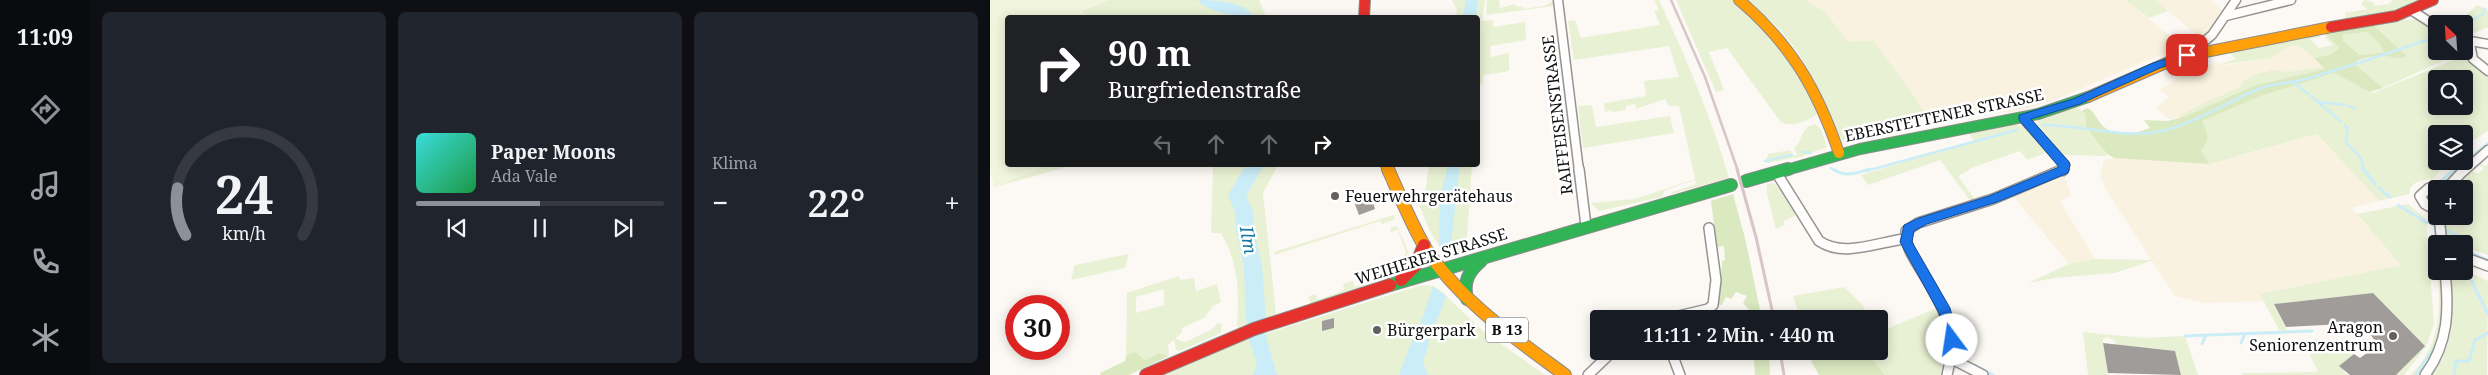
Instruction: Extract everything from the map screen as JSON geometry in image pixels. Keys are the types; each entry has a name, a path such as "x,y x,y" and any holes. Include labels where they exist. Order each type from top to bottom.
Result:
{"main road":[{"path":"1364,15 1365,0"},
{"path":"1740,0 1775,28 1800,60 1839,153"},
{"name":"EBERSTETTENER STRASSE","path":"1776,172 1839,153 2023,118 2064,106 2164,63 2198,53 2239,47 2316,29 2384,19 2414,12 2433,0"},
{"name":"B 13","path":"1387,167 1435,268 1467,299 1565,375"},
{"path":"1746,181 1776,172"},
{"name":"WEIHERER STRASSE","path":"1147,375 1237,335 1398,283 1435,268 1463,264 1586,226 1731,186"},
{"path":"1398,283 1416,265 1424,245"},
{"path":"1467,299 1463,287 1464,279 1469,271 1488,256"}],"street":[{"name":"RAIFFEISENSTRASSE","path":"1558,0 1586,226"},
{"path":"2198,53 2194,50 2205,43 2236,0"},
{"path":"2226,16 2291,0"},
{"path":"2414,12 2428,21"},
{"path":"2473,43 2488,44"},
{"path":"2473,59 2488,72"},
{"path":"1947,375 1952,359 1952,340 1945,312 1905,239 1908,229 1918,223 1993,199 2064,170 2065,165 2023,118"},
{"path":"2455,180 2488,150"},
{"path":"1776,172 1819,241 1826,246 1844,250 1905,239"},
{"path":"2428,189 2420,196 2428,206"},
{"path":"1704,310 1713,305 1716,280 1709,228"},
{"path":"2473,260 2488,266"},
{"path":"2425,375 2438,358 2446,336 2448,308 2446,280"},
{"path":"1952,359 1983,375"},
{"path":"1588,375 1604,360"},
{"path":"1674,360 1680,375"}],"shaded area":[{"path":"1806,0 2125,0 2184,47 2148,60 2053,101 2011,112 1926,115 1873,40 1848,42 1826,13"},
{"path":"2155,0 2210,0 2223,11 2203,40"},
{"path":"2297,45 2326,68 2297,76 2186,116 2169,119 2156,108 2169,97 2159,90 2188,72 2215,63 2226,65 2271,58 2288,47"},
{"path":"2317,134 2379,201 2351,208 2402,265 2260,294 2263,301 2205,303 2175,296 2106,190 2100,175 2104,160 2114,158 2240,156"},
{"path":"2064,175 2071,195 2060,201 2095,259 2069,264 2013,196"}],"green space":[{"path":"990,0 1109,0 1082,9 1085,15 1005,15 1005,167 1041,167 994,187 990,170"},
{"path":"1109,0 1259,0 1265,15 1084,15 1082,10"},
{"path":"1452,0 1485,0 1482,21 1493,20 1493,27 1525,22 1526,40 1490,46 1491,57 1509,53 1509,70 1483,75 1483,84 1480,85 1480,15 1456,15 1457,10"},
{"path":"1487,0 1499,0 1500,8 1515,4 1516,7 1523,6 1523,9 1544,6 1553,1 1553,6 1486,15"},
{"path":"1654,0 1659,0 1688,65 1714,132 1729,178 1672,194 1672,192 1696,184 1695,180 1665,190 1662,197 1599,211 1591,203 1635,199 1695,179 1679,106 1669,106 1665,99 1636,109 1635,104 1626,106 1626,110 1605,112 1604,103 1646,96 1644,81 1679,77 1669,46 1574,60 1568,21 1575,20 1581,38 1660,25 1654,11 1659,10"},
{"path":"1676,0 1735,0 1742,4 1799,66 1816,107 1816,115 1808,120 1794,124 1780,121 1727,48 1709,52 1724,90 1716,92"},
{"path":"1744,0 1806,0 1826,13 1848,42 1873,40 1915,97 1926,116 1880,123 1866,134 1845,144 1834,127 1807,67 1790,42 1769,19"},
{"path":"2125,0 2155,0 2168,11 2149,18"},
{"path":"2364,0 2373,2 2375,6 2389,4 2393,0 2427,0 2403,11 2334,23 2346,17 2345,13 2367,9 2361,5"},
{"path":"2477,5 2488,10 2488,27 2473,33 2473,15 2466,15"},
{"path":"2404,19 2416,20 2428,25 2428,60 2444,60 2383,88 2356,65 2399,49 2372,24"},
{"path":"2372,24 2407,56 2399,58 2379,56 2357,61 2356,65 2383,88 2370,92 2334,73 2260,96 2202,121 2207,132 2207,139 2201,150 2209,164 2114,158 2107,154 2086,127 2086,115 2082,111 2087,108 2093,112 2105,128 2111,131 2117,133 2138,132 2150,128 2144,120 2168,121 2186,116 2254,86 2325,69 2314,58 2329,55 2339,48 2322,31","holes":["2367,32 2379,43 2384,52 2360,55 2343,41 2343,35"]},
{"path":"2367,32 2379,43 2384,52 2360,55 2343,41 2343,35"},
{"path":"2315,33 2320,37 2310,39 2319,48 2333,45 2324,36 2327,36 2339,48 2329,55 2314,58 2297,45 2288,47 2271,58 2218,65 2236,59 2229,52"},
{"path":"2453,60 2472,60 2488,73 2488,131 2473,140 2473,125 2428,125 2428,170 2440,170 2434,178 2415,183 2410,189 2409,194 2379,201 2317,134 2209,164 2201,150 2178,124 2181,115 2239,88 2244,81 2254,75 2273,70 2288,72 2322,67 2373,93 2428,70 2428,115 2473,115 2473,70 2429,70"},
{"path":"1592,105 1596,127 1670,116 1674,133 1583,148 1578,106"},
{"path":"2077,107 2086,115 2107,156 2063,155 2037,124 2039,119"},
{"path":"1815,124 1821,129 1827,147 1800,157 1766,163 1768,154 1790,150 1793,156 1797,155 1794,148 1804,131"},
{"path":"2013,124 2023,126 2048,152 2027,160 2020,151 1974,167 1958,176 1976,201 1969,199 1940,160 1868,185 1861,175 1974,141 1969,133"},
{"path":"2479,162 2485,166 2488,164 2488,255 2473,250 2473,235 2446,235 2445,230 2446,225 2473,225 2473,180 2465,180 2471,170 2478,174 2484,168 2477,164"},
{"path":"1041,167 1067,167 994,187"},
{"path":"1213,167 1277,167 1263,193 1276,314 1237,327 1238,290 1231,256 1221,233 1211,233"},
{"path":"1429,167 1472,167 1466,252 1456,253 1447,251 1434,239 1418,203 1424,200"},
{"path":"1772,183 1787,197 1795,216 1783,221 1785,225 1776,229 1767,194 1767,184"},
{"path":"1733,194 1745,238 1760,310 1749,310 1743,303 1747,296 1736,292 1731,299 1726,297 1722,305 1716,305 1721,287 1722,261 1725,260 1724,246 1717,247 1711,201"},
{"path":"2408,204 2426,219 2428,280 2431,280 2434,324 2426,347 2404,375 2396,375 2424,346 2373,293 2274,304 2288,332 2280,332 2260,294 2401,265 2357,214"},
{"path":"1394,215 1395,219 1382,224 1380,221 1274,255 1274,252"},
{"path":"1397,226 1411,258 1402,271 1310,305 1309,296 1316,294 1317,300 1344,290 1343,284 1353,281 1354,287 1376,279 1375,272 1381,270 1383,275 1392,272 1406,253 1398,230 1391,232 1390,228"},
{"path":"1129,254 1125,268 1071,280 1075,265"},
{"path":"2095,259 2154,260 2115,273 2055,278 2028,283 2069,264"},
{"path":"2473,274 2488,281 2487,375 2432,375 2446,351 2450,338 2453,312 2450,280 2473,280"},
{"path":"1179,276 1180,280 1194,278 1196,291 1217,284 1221,302 1213,306 1204,318 1182,328 1182,332 1175,339 1185,342 1211,330 1218,323 1222,324 1221,333 1180,351 1176,350 1174,339 1168,345 1169,356 1159,353 1145,360 1135,352 1126,356 1127,293","holes":["1164,289 1164,305 1136,313 1136,297"]},
{"path":"2438,280 2441,280 2442,313 2437,339 2425,364 2416,375 2411,375 2421,364 2433,339 2439,313"},
{"name":"Bürgerpark","path":"1422,285 1433,286 1441,291 1483,331 1545,375 1163,375 1226,346"},
{"path":"1844,287 1861,303 1865,310 1797,310 1793,296"},
{"path":"1937,308 1943,325 1945,341 1940,375 1885,375 1873,360 1888,360 1888,328"},
{"path":"2083,332 2144,338 2185,336 2198,375 2181,375 2175,351 2116,345 2115,341 2107,337 2103,339 2103,344 2107,375 2088,375"},
{"path":"2314,339 2319,339 2331,351 2354,354 2340,366 2347,375 2243,375 2242,373 2318,372 2309,353 2302,353 2300,349 2319,348"},
{"path":"1135,352 1145,360 1159,353 1169,356 1129,375 1101,375 1100,373 1125,361 1126,356"},
{"path":"1754,360 1769,360 1770,375 1755,375"},
{"path":"1873,360 1885,375 1819,375 1811,361"}],"water":[{"path":"1466,0 1478,0 1476,15 1463,15"},
{"path":"1448,167 1460,167 1450,253 1439,246 1440,198"},
{"path":"1433,286 1446,296 1432,334 1418,330"},
{"path":"1265,332 1277,375 1253,375 1257,363 1248,338"},
{"path":"1414,335 1430,340 1423,362 1428,375 1399,375"}],"building":[{"path":"1370,193 1375,209 1359,215 1353,199"},
{"name":"Aragon Seniorenzentrum","path":"2373,293 2425,346 2396,375 2350,375 2339,366 2354,354 2360,358 2378,345 2362,323 2286,327 2274,304"},
{"path":"1334,318 1334,328 1322,331 1322,321"},
{"path":"2103,343 2175,351 2181,375 2108,373"}],"waterway":[{"name":"Ilm","path":"1205,0 1209,4 1233,9 1246,15"},
{"path":"2473,20 2483,14 2485,9"},
{"path":"2043,125 2131,133 2157,132 2171,129 2197,119 2261,88 2322,74 2428,40"},
{"path":"2293,82 2308,94"},
{"path":"2311,96 2340,121"},
{"path":"2318,102 2344,105"},
{"path":"2348,106 2355,108"},
{"path":"2345,125 2348,128 2347,143 2361,159 2364,170"},
{"path":"1866,171 2017,130"},
{"path":"2454,171 2488,143"},
{"path":"1803,152 1811,153"},
{"path":"1765,161 1792,155"},
{"name":"Ilm","path":"1254,167 1245,185 1237,195 1244,212 1245,230 1253,266 1256,321"},
{"path":"1831,168 1835,171"},
{"path":"1833,169 1847,174 1870,169"},
{"path":"2364,170 2375,184"},
{"path":"2442,180 2454,170"},
{"path":"2379,188 2390,197"},
{"path":"2398,205 2427,223"},
{"path":"2433,225 2435,226 2435,235"},
{"path":"2445,230 2456,235"},
{"path":"1448,251 1459,252"},
{"path":"2473,254 2488,260"},
{"path":"2471,280 2488,314"},
{"path":"2206,335 2312,331"},
{"path":"2454,375 2456,361 2469,361 2475,340 2488,333"},
{"path":"2241,343 2245,334"},
{"path":"2185,336 2206,335"},
{"path":"2202,344 2206,335"},
{"path":"2416,375 2436,345"},
{"path":"1973,364 1993,375"}],"railway":[{"path":"1671,0 1705,77 1738,171"},
{"path":"1737,169 1756,237 1772,310"},
{"path":"1782,360 1784,375"}],"traffic: fast":[{"path":"1746,181 1860,149 2038,114 2088,97"},
{"path":"1390,285 1731,185"},
{"path":"1467,299 1465,287 1467,278 1472,269 1481,261"}],"traffic: slow":[{"path":"1739,0 1774,33 1801,68 1822,108 1839,153"},
{"path":"2088,97 2180,57 2239,47 2331,27"},
{"path":"1387,167 1407,214 1426,249 1448,277 1478,308 1565,375"}],"traffic: jam":[{"path":"1364,15 1365,0"},
{"path":"2331,27 2396,16 2421,7 2433,0"},
{"path":"1401,280 1416,265 1424,245"},
{"path":"1146,375 1254,329 1390,285"}],"place":[{"name":"Feuerwehrgerätehaus","path":"1335,196"},
{"name":"Bürgerpark","path":"1377,330"},
{"name":"Aragon Seniorenzentrum","path":"2393,336"}],"route":[{"path":"1952,340 1945,312 1906,242 1906,231 1923,221 1993,199 2064,170 2065,165 2023,118 2077,102 2156,66 2187,55"}]}
